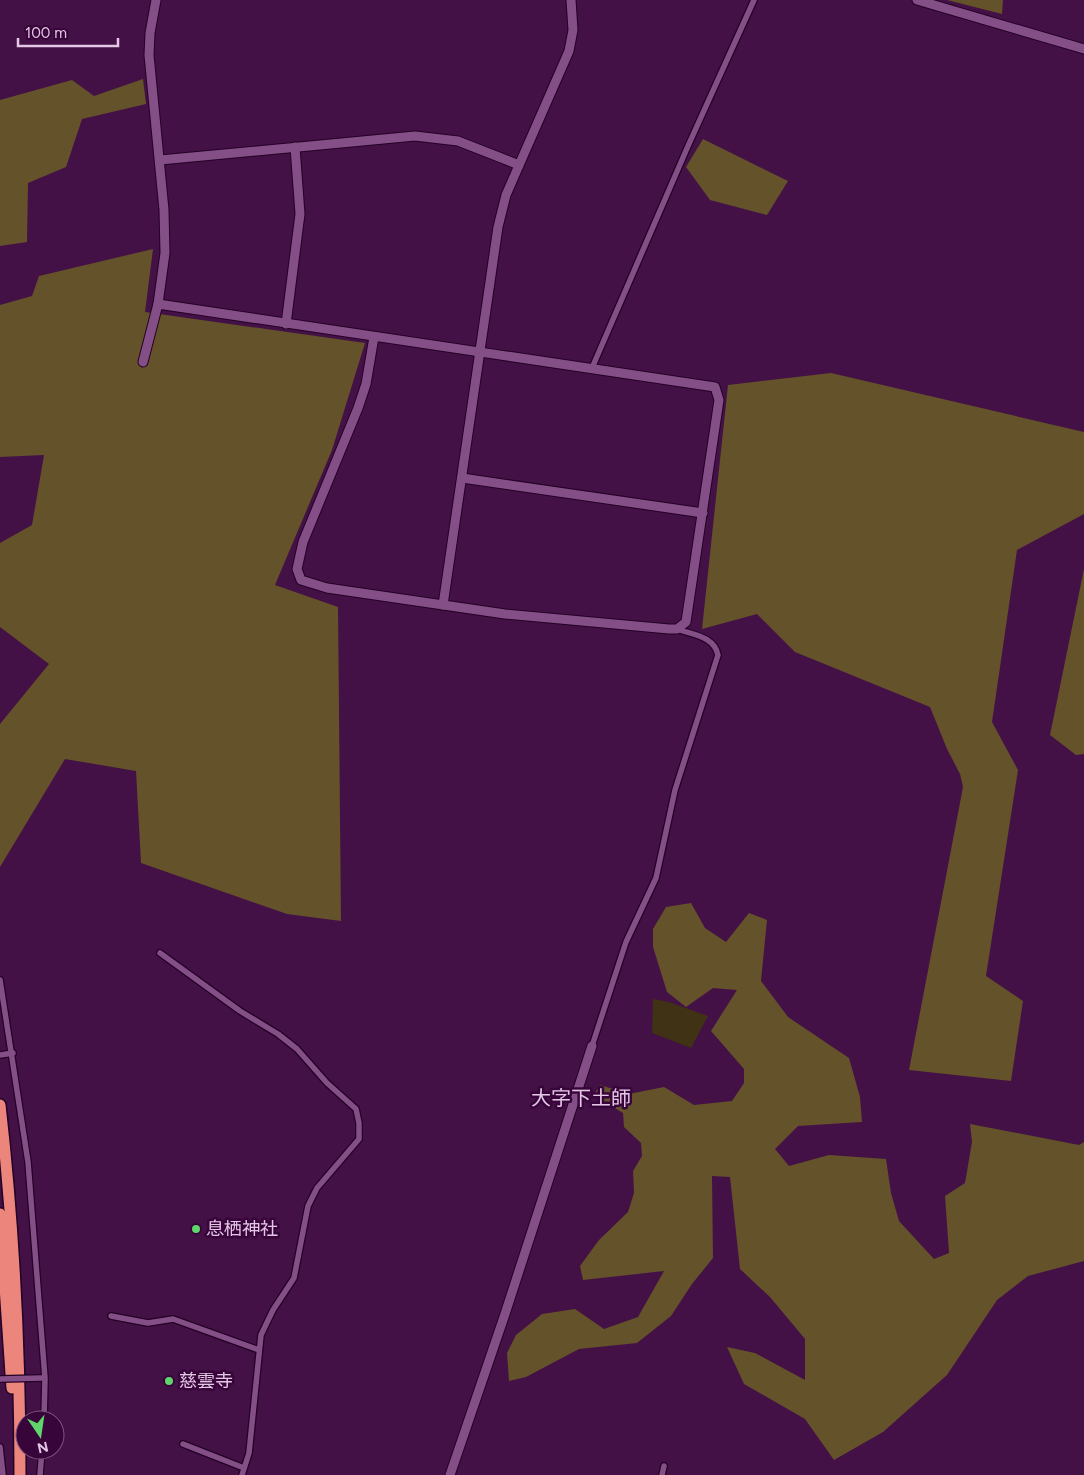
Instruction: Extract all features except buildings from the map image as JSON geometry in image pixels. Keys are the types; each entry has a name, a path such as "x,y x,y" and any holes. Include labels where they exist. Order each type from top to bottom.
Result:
{"highway":[{"path":"0,1105 12,1218 17,1305 20,1475"},
{"path":"0,1214 9,1325 14,1475"}],"street":[{"path":"143,362 158,304 166,245 160,160 149,55 150,33 156,0"},
{"path":"443,605 498,227 506,195 569,51 573,30 571,0"},
{"path":"592,368 598,350 754,0"},
{"path":"917,0 1084,49"},
{"path":"160,160 395,137 435,137 481,148 519,165"},
{"path":"286,324 300,214 295,147"},
{"path":"158,304 715,387 720,400 688,618 677,629"},
{"path":"374,337 370,368 358,408 303,542 298,562 298,575 307,584 504,614 677,629 708,639 716,646 718,655 675,790 656,878 626,942 505,1314 450,1475"},
{"path":"462,478 703,513"},
{"path":"160,953 240,1012 278,1034 297,1049 327,1083 356,1109 358,1115 359,1138 317,1188 308,1206 297,1270 290,1287 267,1321 261,1335 249,1453 242,1475"},
{"path":"0,980 29,1172 44,1378 44,1410"},
{"path":"0,1055 11,1053"},
{"path":"111,1316 148,1323 173,1319 259,1350"},
{"path":"0,1379 44,1378"},
{"path":"183,1444 244,1468"},
{"path":"0,1447 3,1475"},
{"path":"40,1475 41,1460"},
{"path":"662,1475 664,1466"}],"shaded area":[{"path":"947,0 1003,0 1002,14"},
{"path":"143,79 146,104 82,119 66,167 28,183 27,242 0,246 0,100 72,80 94,96"},
{"path":"703,139 788,181 767,215 710,200 686,167"},
{"path":"153,249 145,312 365,343 332,450 275,585 338,607 341,921 287,914 141,863 136,771 65,759 0,867 0,724 49,664 0,627 0,543 32,525 44,455 0,457 0,305 32,296 39,276"},
{"path":"831,373 1084,432 1084,514 1017,550 992,722 1018,770 986,976 1023,1001 1011,1081 909,1070 963,787 960,774 947,749 930,707 795,652 757,614 702,629 728,385"},
{"path":"1084,569 1084,754 1076,755 1050,735"},
{"path":"691,903 705,928 726,942 749,913 767,920 761,981 788,1017 849,1058 860,1097 862,1122 798,1126 775,1149 789,1166 829,1155 886,1159 891,1193 899,1221 934,1259 949,1253 945,1196 965,1183 972,1142 970,1124 1079,1145 1084,1142 1084,1261 1028,1276 997,1300 947,1375 883,1432 834,1460 805,1419 744,1384 727,1347 755,1353 805,1380 805,1339 770,1297 740,1269 730,1177 712,1176 713,1258 692,1284 671,1316 637,1343 579,1349 526,1377 509,1381 507,1353 516,1335 542,1314 575,1309 604,1329 638,1317 664,1271 583,1280 580,1266 599,1240 628,1212 634,1193 633,1171 642,1156 641,1143 624,1127 623,1113 594,1095 600,1085 629,1094 664,1087 694,1105 732,1101 744,1083 744,1069 711,1031 737,990 713,988 686,1007 667,992 653,947 653,929 666,907"},
{"path":"653,999 669,1002 708,1016 691,1048 652,1033"}],"place":[{"name":"息栖神社","path":"196,1229"},
{"name":"慈雲寺","path":"169,1381"}],"district":[{"name":"大字下土師","path":"581,1098"}]}
